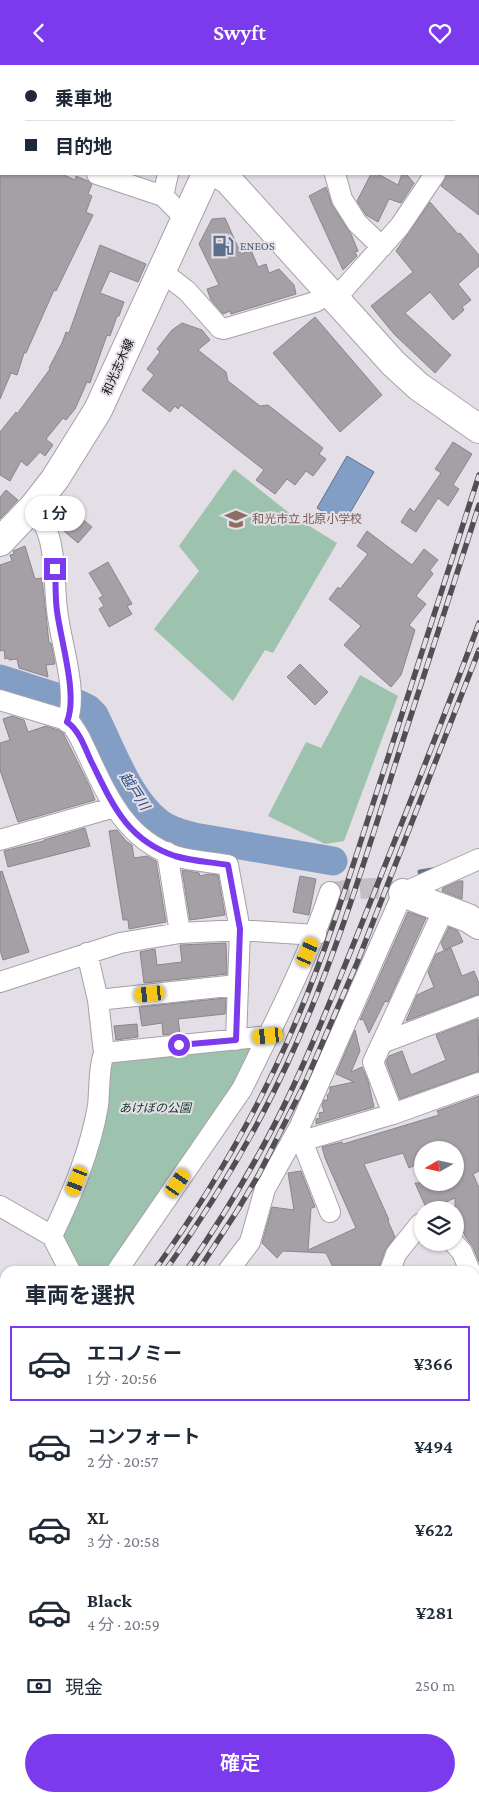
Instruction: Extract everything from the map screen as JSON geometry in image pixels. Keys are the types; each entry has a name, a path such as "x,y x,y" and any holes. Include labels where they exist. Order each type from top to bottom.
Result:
{"main road":[{"name":"和光志木線","path":"0,542 34,506 55,479 98,409 206,175"},
{"path":"220,175 228,180 393,363 418,386 479,429"},
{"path":"403,893 468,917"}],"street":[{"path":"100,175 163,196 186,219"},
{"path":"163,196 168,175"},
{"path":"335,175 342,199 358,223 382,247"},
{"path":"161,271 187,291 220,328 224,329 315,302 332,296 382,247 400,226 434,175"},
{"path":"34,506 43,521 49,537 55,569 57,608 72,725 115,807 120,816 140,838 167,852 176,856 228,865 240,929 236,1040"},
{"path":"0,700 53,716 70,708"},
{"path":"0,840 115,807"},
{"path":"167,852 180,933"},
{"path":"232,1266 250,1242 265,1189 297,1140 403,893 479,859"},
{"path":"120,1266 242,1089 316,935 330,891"},
{"path":"393,1114 373,1062 382,1043 468,917"},
{"path":"0,982 120,943 180,933 240,929 316,935"},
{"path":"52,1236 72,1194 87,1155 98,1105 101,1061 104,1053 98,1000 87,953"},
{"path":"98,1000 238,985"},
{"path":"382,1043 479,1006"},
{"path":"104,1053 268,1036"},
{"path":"297,1140 393,1114 479,1083"},
{"path":"297,1140 330,1211"},
{"path":"0,1205 52,1236 67,1266"},
{"path":"392,1266 396,1254 414,1232"},
{"path":"461,1251 468,1266"}],"green space":[{"path":"234,469 293,516 337,543 273,653 265,650 233,701 154,629 199,571 179,546"},
{"path":"360,675 398,696 344,841 325,844 268,816 306,742 321,748"},
{"name":"あけぼの公園","path":"248,1046 251,1053 227,1099 109,1266 76,1266 62,1239 109,1065 116,1059"}],"water":[{"path":"347,456 374,472 344,523 317,508"}],"building":[{"path":"0,175 64,175 75,180 76,176 92,184 88,194 92,196 86,212 93,215 56,291 54,290 26,353 24,353 17,375 11,373 0,399"},
{"path":"370,175 380,175 398,185 402,175 407,175 414,183 401,203 389,199 378,222 366,215 357,201"},
{"path":"446,175 479,175 479,215 441,186"},
{"path":"326,187 332,205 351,234 358,251 355,252 357,256 343,270 309,196"},
{"path":"430,202 479,255 479,266 458,284 471,300 462,307 464,310 453,320 430,292 405,313 451,355 435,373 394,334 371,306 413,272 396,251"},
{"path":"225,218 241,254 251,250 258,267 266,264 269,273 279,269 294,285 296,294 231,314 230,311 223,314 211,300 207,289 219,285 199,244 212,219"},
{"path":"100,245 146,264 138,282 110,271 100,293 124,302 110,336 107,335 90,383 87,382 75,409 66,420 63,418 46,439 53,445 45,456 40,452 27,466 21,461 10,481 0,475 0,432 16,412 17,414 50,369 66,332 69,333"},
{"path":"315,317 382,395 340,432 273,353"},
{"path":"182,323 202,330 210,340 198,350 226,372 228,381 260,406 268,405 323,448 319,454 326,459 313,476 306,471 295,485 287,479 275,494 256,480 264,470 181,405 178,409 175,406 170,412 142,390 154,375 147,369 160,352 157,349 172,330"},
{"path":"453,442 472,454 453,485 459,489 448,506 438,498 416,532 401,522 410,508 414,512 441,473 435,469"},
{"path":"6,490 18,500 0,519 0,497"},
{"path":"62,502 92,527 78,543 58,526 52,514"},
{"path":"367,531 412,565 424,549 438,560 430,570 433,574 416,596 426,604 409,625 415,630 401,675 391,687 344,645 361,626 329,599 338,587 340,589 368,554 357,546"},
{"path":"25,546 35,579 42,578 49,643 51,643 55,664 46,665 48,677 19,668 17,659 5,659 4,650 0,651 0,565 12,561 10,555 14,554 13,551"},
{"path":"108,562 132,604 127,606 132,614 109,627 99,609 104,606 99,598 103,596 89,573"},
{"path":"300,664 328,692 315,705 287,677"},
{"path":"12,716 24,720 28,732 46,726 63,733 95,800 18,822 0,770 0,743 10,740 3,719"},
{"path":"85,828 90,846 8,867 4,851"},
{"path":"117,830 132,845 134,858 147,856 156,861 166,922 129,929 128,920 123,920 109,831"},
{"path":"182,870 199,873 200,876 208,874 218,875 225,915 190,920"},
{"path":"2,871 29,952 3,960 0,950 0,872"},
{"path":"300,876 316,879 309,915 293,912"},
{"path":"463,881 462,899 442,891 443,888"},
{"path":"408,912 426,918 388,1002 385,1001 369,1033 363,1019 360,1020"},
{"path":"449,927 458,931 463,942 444,950 441,943"},
{"path":"226,943 227,974 144,983 140,952 155,949 157,965 182,962 180,945"},
{"path":"451,948 462,976 474,971 479,983 479,994 406,1021 417,995 434,987 428,972 436,954"},
{"path":"226,998 225,1014 178,1019 180,1033 163,1035 162,1023 142,1026 139,1007"},
{"path":"478,1019 479,1071 400,1099 386,1062 389,1056 402,1051 411,1075 446,1060 436,1035"},
{"path":"137,1024 138,1037 116,1040 114,1026"},
{"path":"355,1030 360,1051 351,1072 362,1067 368,1081 374,1107 316,1124 316,1119 320,1118 319,1113 324,1112 322,1105 324,1100 328,1100 327,1095 330,1092 330,1087 354,1082 336,1074"},
{"path":"479,1096 479,1171 473,1174 479,1188 479,1262 473,1247 464,1234 464,1201 455,1201 455,1198 448,1201 423,1201 419,1191 464,1191 464,1141 414,1141 414,1166 409,1168 403,1153 364,1164 395,1237 385,1250 379,1266 332,1266 326,1253 283,1251 277,1258 262,1243 272,1207 294,1210 288,1173 301,1171 315,1207 311,1208 308,1250 356,1228 322,1147 342,1142 343,1144 439,1115 437,1111"}],"waterway":[{"name":"越戸川","path":"0,679 78,704 88,709 94,715 121,773 138,801 148,813 167,828 194,837 333,861"},
{"name":"越戸川","path":"420,872 433,870"}],"tunnel":[{"path":"330,892 371,888 403,893"}],"railway":[{"path":"158,1266 195,1211 233,1149 267,1085 297,1019 332,928 353,866 479,475"},
{"path":"168,1266 216,1195 247,1143 275,1090 319,990 358,879 479,505"},
{"path":"189,1266 256,1159 302,1066 332,999 439,730 479,623"},
{"path":"201,1266 259,1174 305,1083 357,963 479,650"}],"place":[{"name":"ENEOS","path":"223,246"},
{"name":"和光市立 北原小学校","path":"236,519"}],"route":[{"path":"55,569 61,639 72,693 70,715 67,722 72,725 79,736 112,803 120,816 140,838 157,848 176,856 228,865 240,929 236,1040 179,1045"}]}
